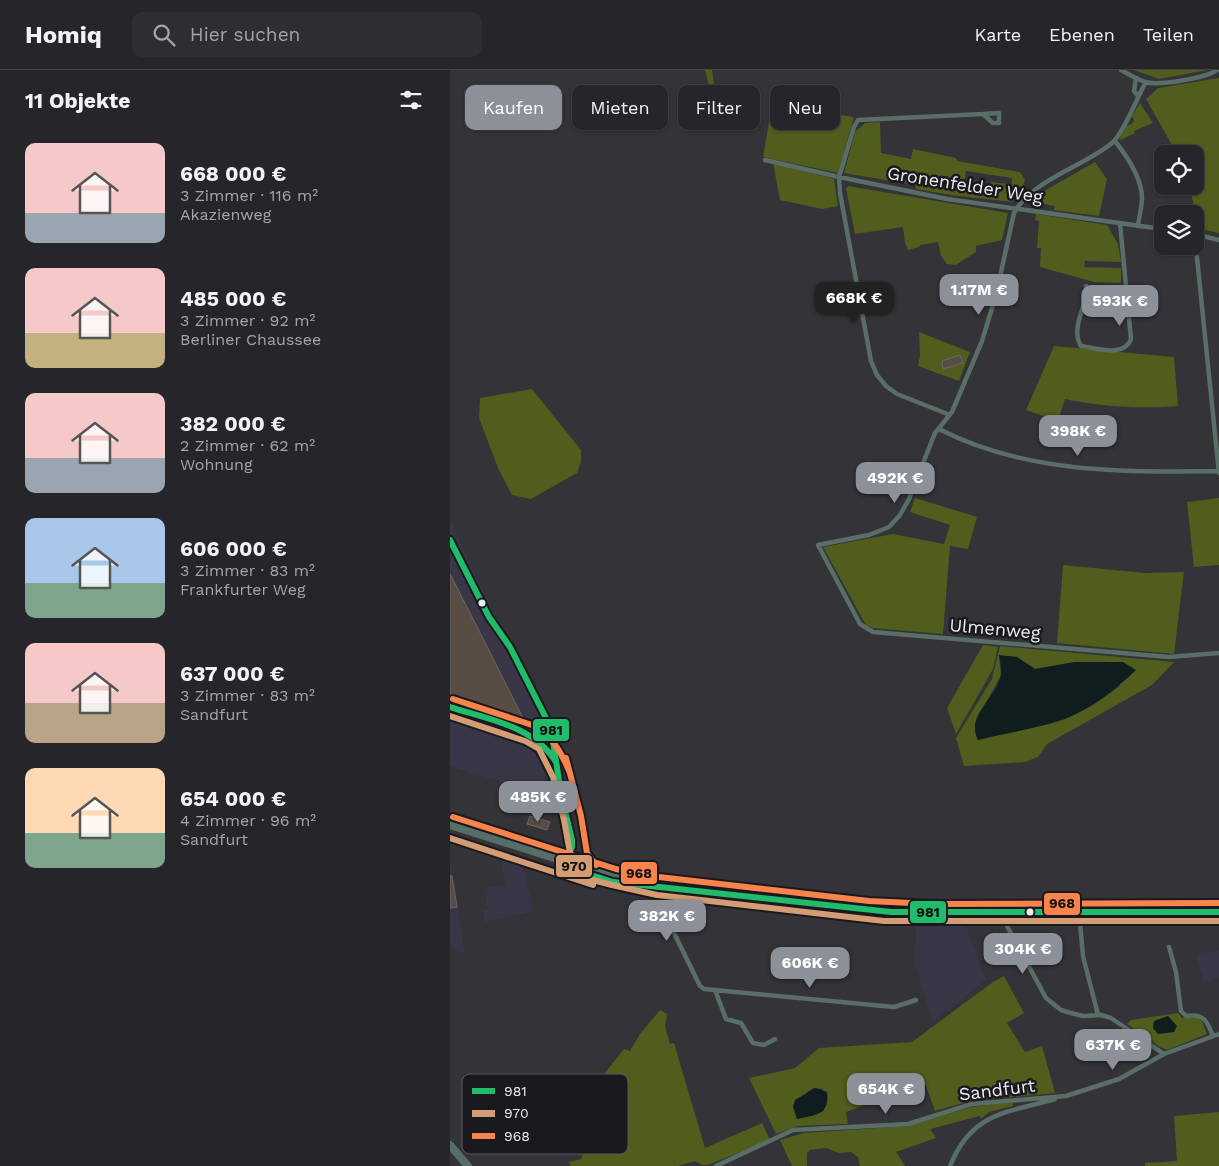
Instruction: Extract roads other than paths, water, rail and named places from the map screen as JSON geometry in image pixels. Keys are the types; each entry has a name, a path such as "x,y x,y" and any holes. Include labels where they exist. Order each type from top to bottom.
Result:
{"main road":[{"path":"450,825 592,871 652,887"},
{"path":"450,829 613,882 652,887 885,912 1219,912"},
{"path":"450,1145 468,1166"}],"street":[{"path":"1120,70 1146,82 1174,81 1217,70"},
{"path":"1136,78 1134,91 1138,96"},
{"path":"1146,82 1115,141 1090,160 1032,192 1014,213 996,295 982,341 950,415 938,429 984,448 1061,465 1133,472 1219,472 1197,255"},
{"path":"950,415 897,394 886,386 877,375 871,361 840,193 839,177 854,127 858,120 983,114"},
{"path":"1115,141 1126,157 1141,188 1142,198 1138,226"},
{"name":"Gronenfelder Weg","path":"765,160 947,199 1154,228"},
{"path":"1086,286 1088,291 1076,333 1081,346 1119,350 1126,347 1131,338 1120,223"},
{"path":"1204,236 1219,240"},
{"name":"Ulmenweg","path":"938,429 909,499 900,515 889,527 869,535 818,544 860,624 873,632 1169,657 1219,653"},
{"path":"652,887 700,986 704,989 889,1007 916,1000"},
{"path":"1079,912 1083,956 1098,1015"},
{"path":"1005,913 1006,924 1046,998 1061,1010 1084,1016 1098,1015 1111,1018 1164,1054"},
{"path":"1169,947 1176,972 1181,1011 1186,1016 1198,1015 1203,1017 1212,1036"},
{"path":"714,990 726,1020 741,1023 753,1043 764,1044 775,1039"},
{"name":"Sandfurt","path":"716,1166 793,1130 908,1124 972,1104 1066,1096 1119,1079 1164,1054 1219,1034"},
{"path":"950,1166 957,1151 968,1136 986,1120 1001,1112 1066,1096"}]}
